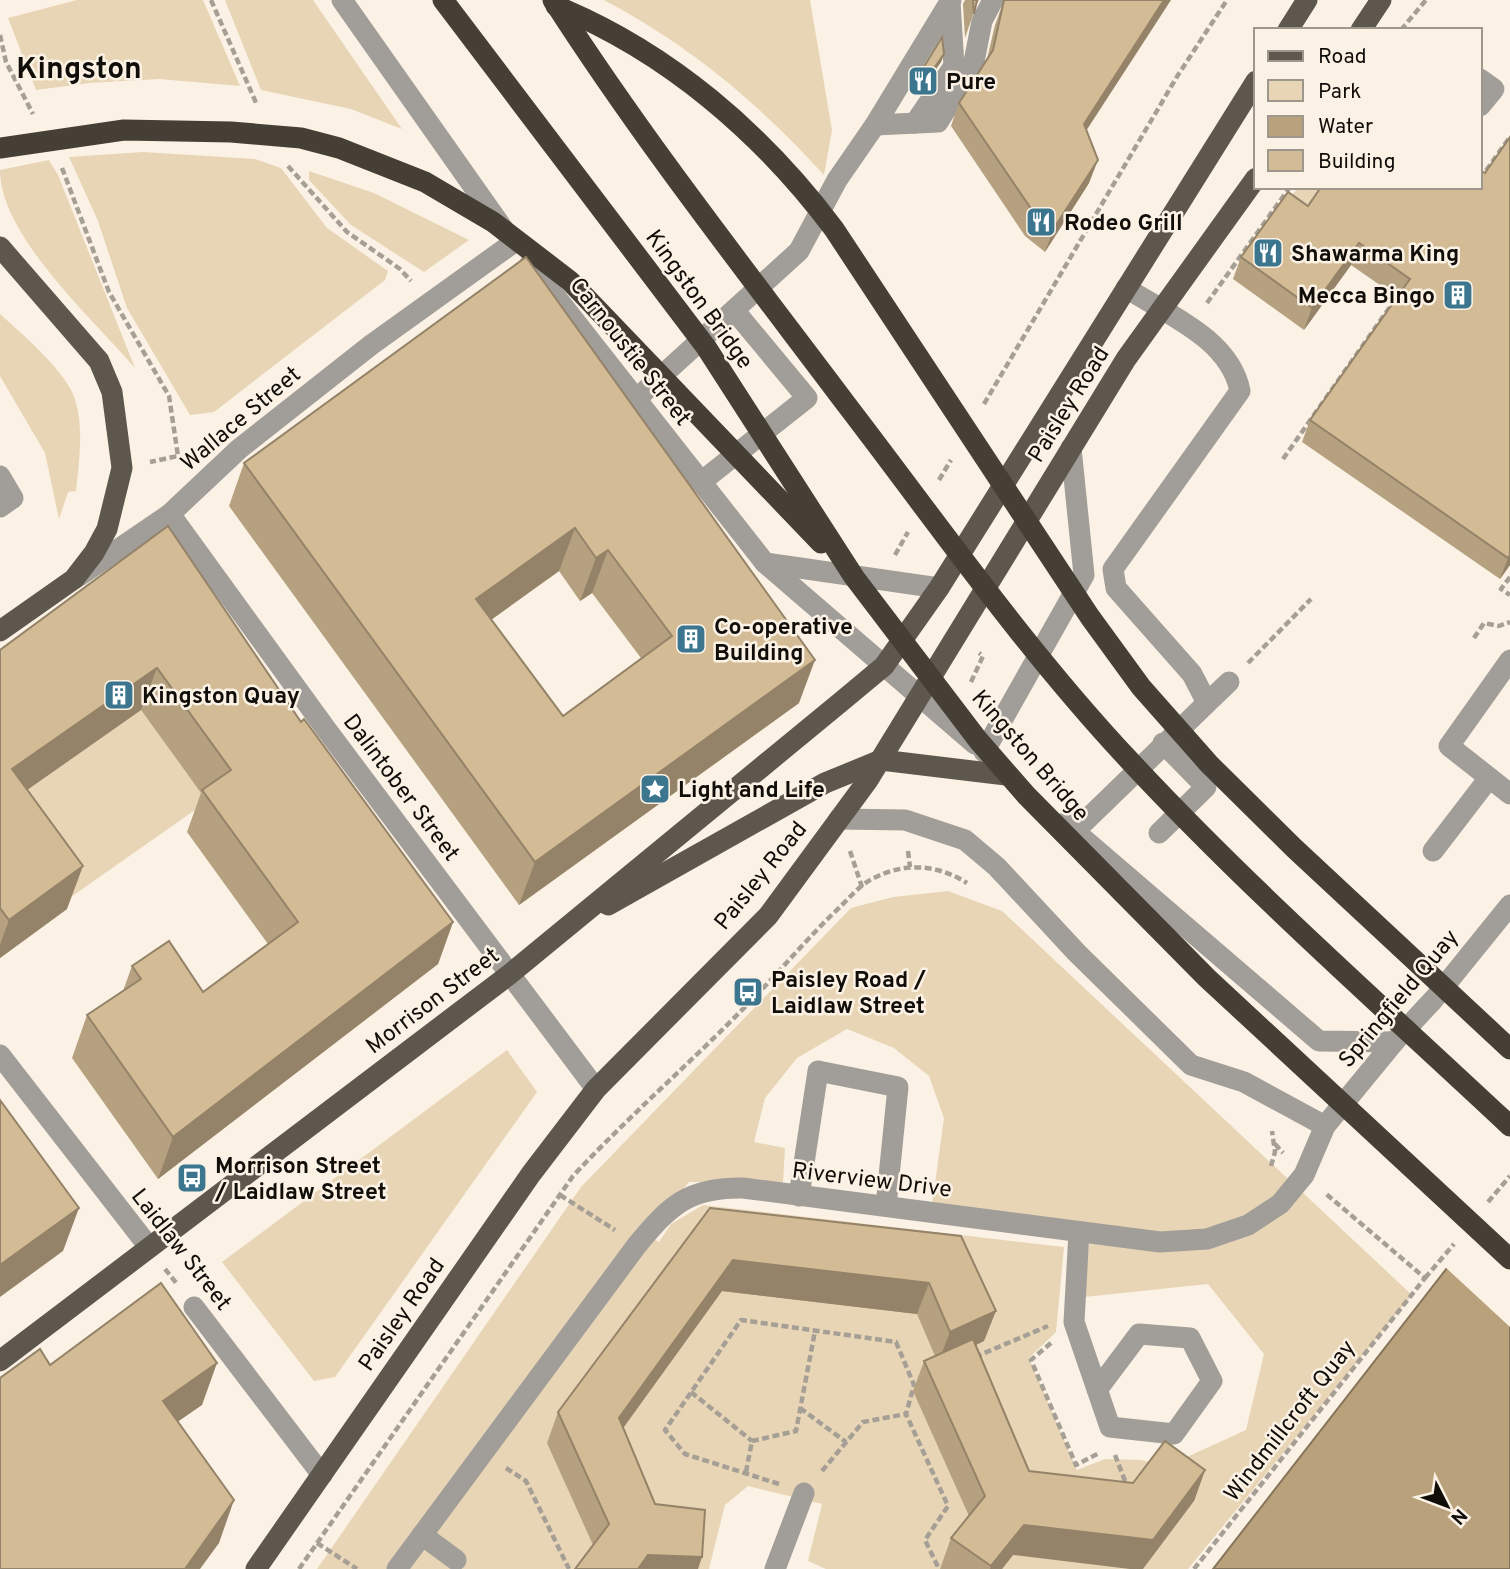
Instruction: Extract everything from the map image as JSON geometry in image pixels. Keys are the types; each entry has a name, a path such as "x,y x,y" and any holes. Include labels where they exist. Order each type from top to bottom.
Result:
{"highway":[{"name":"Kingston Bridge","path":"443,0 706,346 854,577 978,740 1026,795 1207,978 1510,1259"},
{"path":"541,0 626,40 674,72 742,126 805,190 834,229 1090,617 1141,687 1209,764 1294,848 1510,1049"},
{"path":"553,0 629,114 697,206 1020,633 1076,702 1131,763 1265,897 1510,1126"},
{"path":"0,148 124,130 243,133 301,138 425,182 493,222 570,281 854,577"}],"main road":[{"path":"1289,28 1307,0"},
{"path":"1362,28 1381,0"},
{"name":"Paisley Road","path":"884,666 939,588 1254,84"},
{"name":"Paisley Road","path":"257,1569 531,1174 596,1089 768,916 839,819 921,698 1072,448 1161,310 1254,181"},
{"path":"0,247 99,361 112,392 122,468 107,529 74,579"},
{"name":"Wallace Street","path":"0,631 74,579"},
{"name":"Morrison Street","path":"0,1361 510,974 884,666"},
{"path":"558,934 810,791 881,760 1006,775"}],"street":[{"name":"Carnoustie Street","path":"342,0 513,243 765,563 984,752 1006,775 1319,1041 1394,1042"},
{"path":"875,125 938,122 973,67 982,21 993,0"},
{"path":"915,123 954,66 951,1"},
{"path":"635,400 799,251 837,180 875,125 951,1"},
{"path":"1482,80 1494,89 1482,104"},
{"name":"Wallace Street","path":"74,579 170,514 239,449 371,345 513,243"},
{"path":"1126,288 1222,352 1237,372 1240,391 1113,569 1116,589 1192,674 1207,702"},
{"path":"701,482 807,398 734,310"},
{"path":"984,752 1084,575 1072,448"},
{"path":"0,476 13,498 0,508"},
{"name":"Dalintober Street","path":"170,514 326,729 596,1089"},
{"path":"765,563 939,588"},
{"path":"1510,660 1449,746 1510,794"},
{"path":"1075,831 1229,682"},
{"path":"1159,833 1206,786 1163,743"},
{"path":"1433,851 1489,778"},
{"path":"839,819 905,820 965,840 997,867 1077,953 1191,1065 1244,1082 1325,1126"},
{"name":"Springfield Quay","path":"1325,1126 1510,905"},
{"name":"Laidlaw Street","path":"0,1055 149,1247"},
{"path":"799,1196 818,1071 898,1087 886,1206"},
{"name":"Riverview Drive","path":"397,1569 637,1245 664,1212 687,1197 715,1188 886,1206 1160,1242 1207,1239 1248,1225 1280,1204 1304,1175 1325,1126"},
{"path":"1079,1232 1074,1322 1097,1390 1110,1427 1174,1434 1212,1381 1190,1338 1139,1334 1097,1390"},
{"name":"Laidlaw Street","path":"194,1307 322,1475"},
{"path":"775,1569 804,1493"},
{"path":"422,1535 456,1560"}],"path":[{"path":"979,412 1178,75 1227,0"},
{"path":"1403,28 1426,0"},
{"path":"0,35 6,62 36,120"},
{"path":"1482,176 1510,136"},
{"path":"60,165 109,292 169,396 178,456 122,468"},
{"path":"1189,329 1289,189"},
{"path":"1283,459 1403,289"},
{"path":"936,485 958,448"},
{"path":"880,581 915,521"},
{"path":"1510,577 1502,589 1510,595"},
{"path":"1229,682 1311,599"},
{"path":"1474,638 1484,623 1499,626 1510,622"},
{"path":"299,1569 573,1176 620,1126 743,1009 822,924 871,879 910,867 927,866 954,875 970,885"},
{"path":"1267,1122 1275,1136 1270,1171"},
{"path":"1275,1144 1304,1175"},
{"path":"531,1174 637,1245"},
{"name":"Windmillcroft Quay","path":"1194,1569 1425,1278 1304,1175"},
{"name":"Laidlaw Street","path":"149,1247 194,1307"},
{"path":"906,1414 863,1422 804,1493 684,1454 665,1430 741,1320 895,1342 914,1385 906,1414 948,1506 925,1540 939,1569"},
{"path":"964,1362 1040,1327 1074,1322"},
{"path":"1074,1322 1031,1360 1076,1465 1104,1451 1126,1454"},
{"path":"752,1441 796,1432 815,1331"},
{"path":"914,1385 927,1379"},
{"path":"691,1392 752,1441"},
{"path":"800,1408 846,1442"},
{"path":"746,1472 752,1441"},
{"path":"482,1452 526,1481 569,1569"},
{"path":"1114,1452 1128,1488"},
{"path":"288,1525 357,1569"}],"green space":[{"path":"77,0 203,0 240,86 159,79 89,83 36,90 8,18"},
{"path":"225,0 313,0 402,129 351,109 261,90"},
{"path":"604,0 810,0 832,130 824,175 774,123 722,78 666,37"},
{"path":"143,152 255,159 281,168 327,228 388,271 385,280 214,412 190,415 127,308 98,221 69,157"},
{"path":"49,160 58,175 135,368 52,276 15,222 4,195 0,170"},
{"path":"309,171 374,193 469,240 424,272 351,225 309,180"},
{"path":"1297,189 1326,189 1317,202 1280,213"},
{"path":"0,314 60,373 77,406 80,442 76,491 68,492 59,519 45,453 0,376"},
{"path":"141,710 193,782 232,784 71,897 0,809"},
{"path":"948,891 1002,911 1412,1295 1188,1569 826,1569 808,1561 822,1504 748,1486 725,1505 709,1569 317,1569 581,1187 851,908 893,897","holes":["847,1029 894,1048 929,1076 944,1118 932,1205 1091,1227 1084,1297 1208,1284 1264,1354 1246,1430 1167,1466 1141,1460 1105,1459 1077,1470 1029,1358 1056,1332 1064,1247 703,1205 671,1224 659,1242 646,1234 689,1182 783,1182 785,1148 754,1142 765,1098 797,1058"]},
{"path":"507,1050 537,1092 335,1377 314,1381 222,1262"}],"water":[{"path":"1510,1193 1510,1569 1213,1569 1454,1259"}],"pier":[{"path":"1510,1190 1510,1327 1444,1266"}],"building":[{"path":"1004,0 1164,0 1084,124 1098,160 1054,228 1034,213 959,103 993,50"},
{"path":"942,37 944,54 927,78 922,70"},
{"name":"Mecca Bingo","path":"1510,137 1508,558 1310,420 1410,279 1359,243 1312,308 1241,257 1288,192 1308,206 1320,189 1482,189 1482,171 1485,173"},
{"path":"526,257 815,660 535,862 244,463","holes":["575,528 596,558 608,550 672,636 563,716 476,599"]},
{"path":"168,526 301,722 304,719 453,922 173,1137 87,1015 141,979 132,966 169,941 203,992 298,922 202,790 231,770 157,668 12,769 83,866 9,920 0,908 0,650"},
{"path":"0,1100 79,1208 0,1265"},
{"path":"710,1208 961,1236 996,1311 950,1332 929,1283 733,1260 619,1418 655,1504 705,1510 702,1557 648,1555 638,1569 575,1569 609,1524 558,1412"},
{"path":"161,1283 217,1363 163,1401 234,1500 185,1569 0,1569 0,1378 40,1349 50,1365"},
{"path":"973,1339 1029,1471 1133,1483 1165,1441 1205,1470 1153,1540 1024,1525 991,1566 951,1538 985,1496 924,1361"}],"place":[{"name":"Pure","path":"923,81"},
{"name":"Rodeo Grill","path":"1041,222"},
{"name":"Shawarma King","path":"1268,253"},
{"name":"Mecca Bingo","path":"1458,295"},
{"name":"Co-operative Building","path":"691,639"},
{"name":"Kingston Quay","path":"119,695"},
{"name":"Light and Life","path":"655,789"},
{"name":"Paisley Road / Laidlaw Street","path":"748,992"},
{"name":"Morrison Street / Laidlaw Street","path":"192,1178"}],"district":[{"name":"Kingston","path":"79,68"}]}
